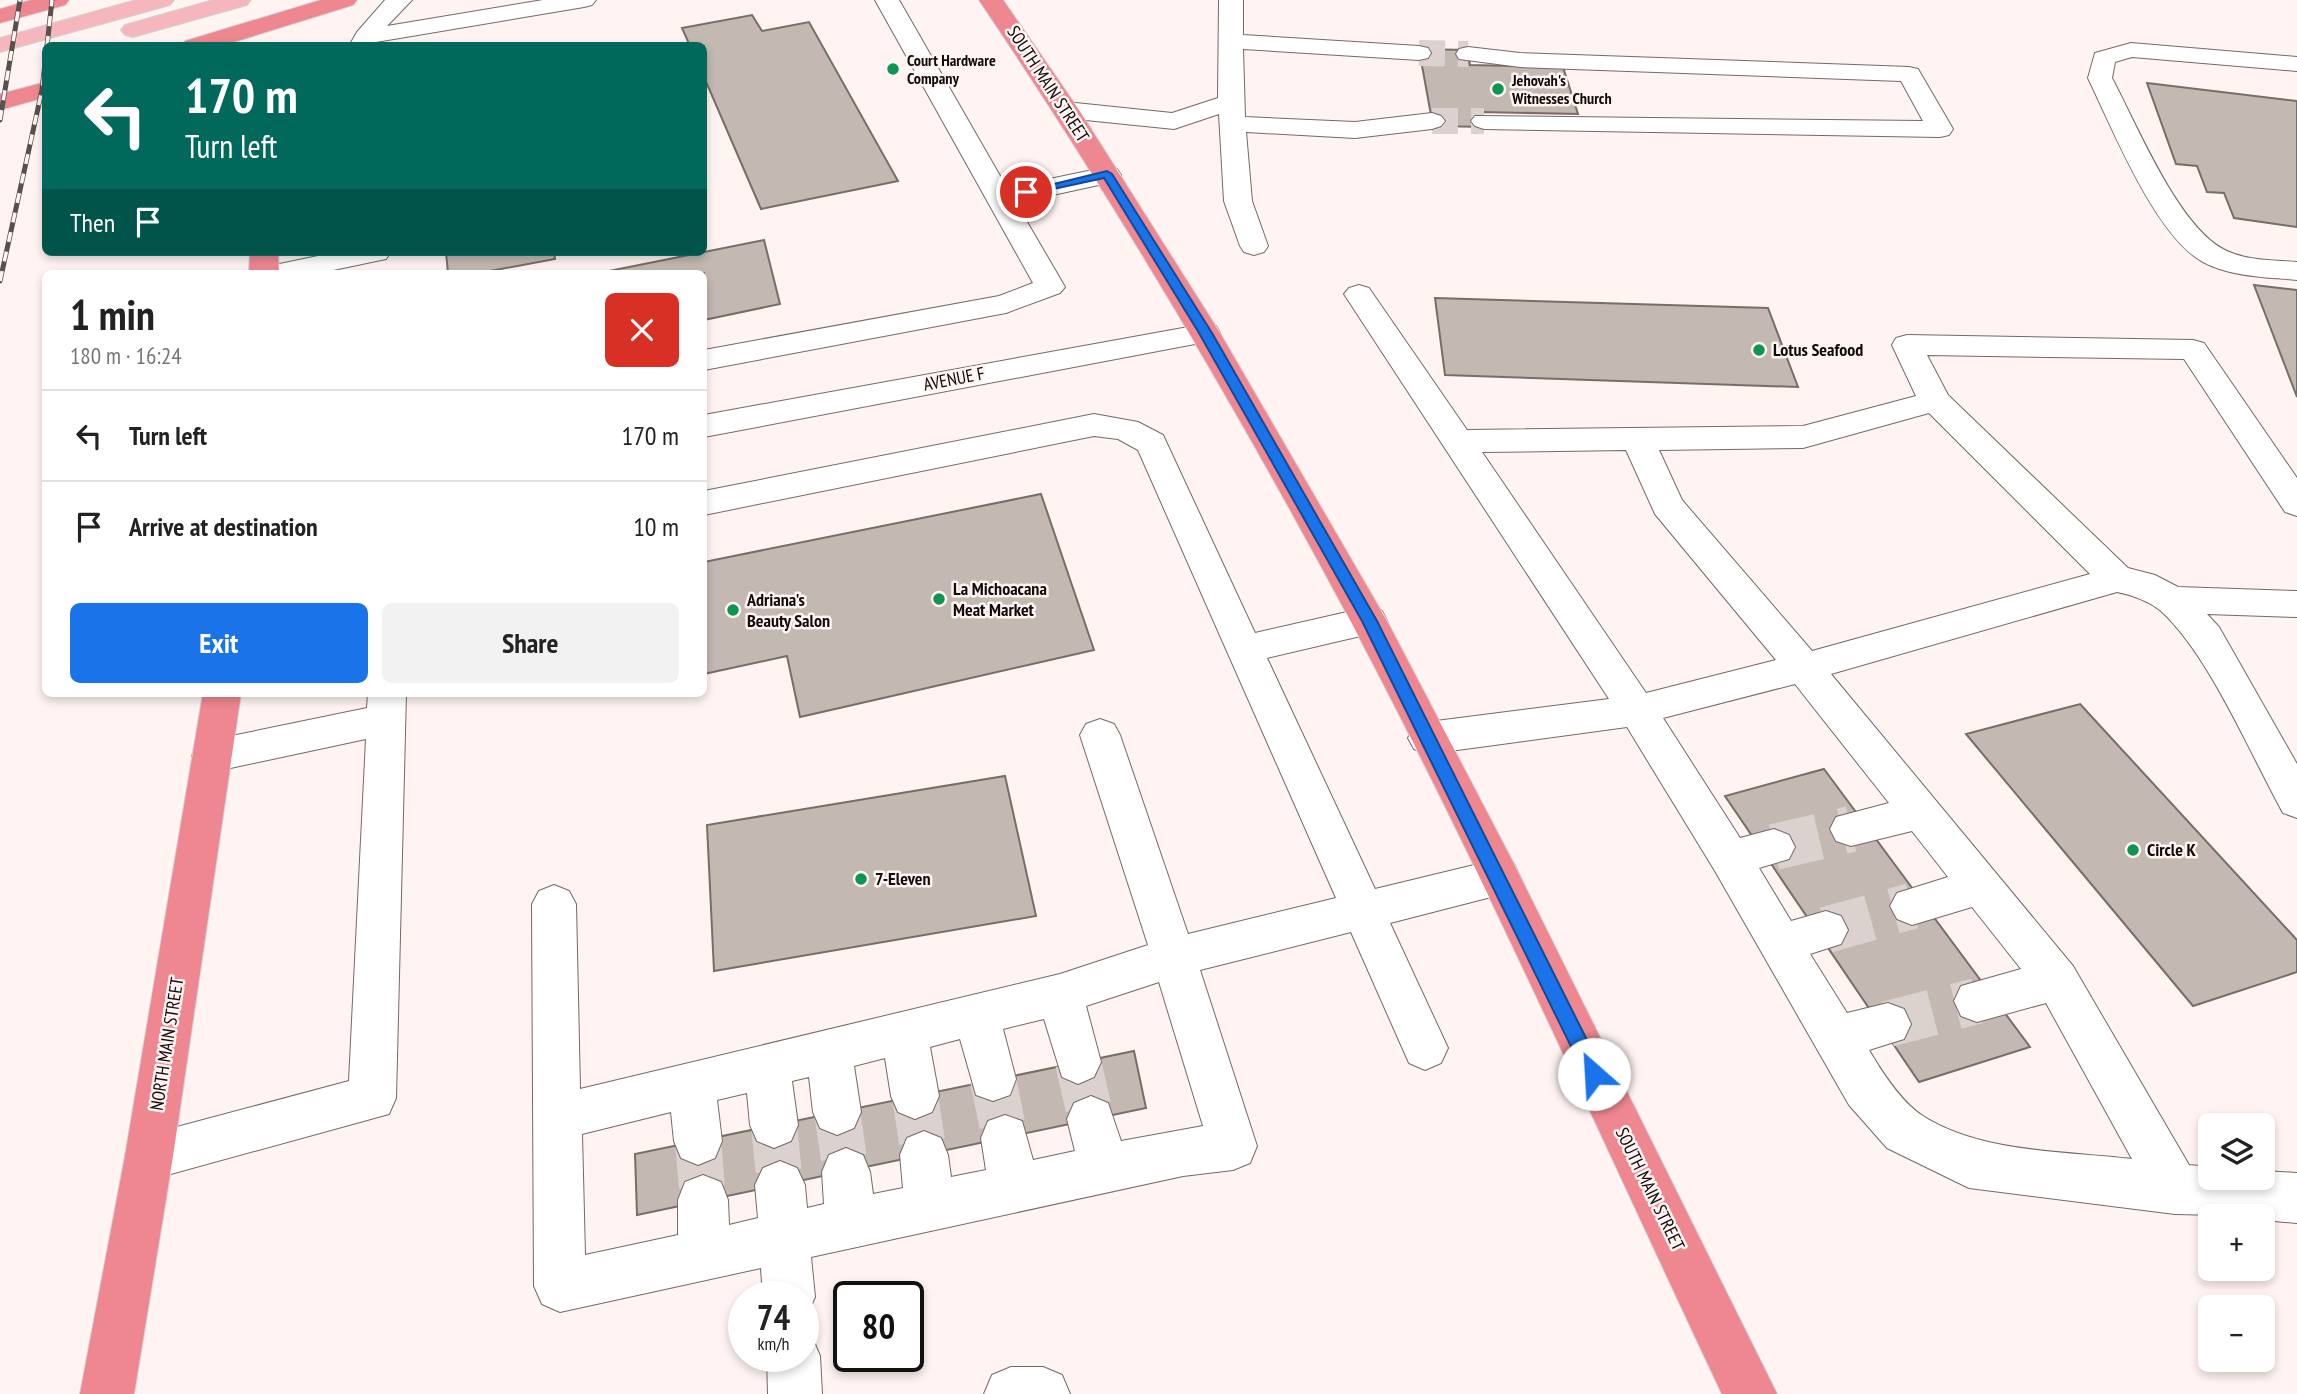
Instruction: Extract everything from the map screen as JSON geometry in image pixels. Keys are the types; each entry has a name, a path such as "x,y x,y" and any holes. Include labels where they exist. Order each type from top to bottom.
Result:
{"highway":[{"path":"0,16 57,0"},
{"path":"202,42 253,17 345,0"},
{"name":"SOUTH MAIN STREET","path":"991,0 1066,110 1205,333 1369,621 1499,877 1750,1394"},
{"path":"0,102 42,90"},
{"name":"NORTH MAIN STREET","path":"107,1394 149,1156 221,697"}],"main road":[{"path":"0,46 162,0"},
{"path":"105,42 253,17"},
{"path":"0,69 42,57"}],"street":[{"path":"365,38 387,9 400,0"},
{"path":"365,38 584,0"},
{"path":"707,359 1006,304 1051,287 887,0"},
{"path":"1231,0 1232,113 1238,201 1254,246"},
{"path":"1231,41 1419,53"},
{"path":"2297,64 2131,50 2104,58 2100,78 2178,225 2205,252 2234,263 2297,271"},
{"path":"1468,54 1520,60 1909,74 1940,129 1484,121"},
{"path":"1066,110 1114,117 1174,121 1232,113 1354,130 1432,121"},
{"path":"999,198 1107,174"},
{"path":"297,270 376,259"},
{"path":"1359,294 1637,710 1781,943 1834,1038 1866,1088 1904,1132 1969,1164 2175,1189 2297,1198"},
{"name":"AVENUE F","path":"707,425 1205,333"},
{"path":"2117,579 1935,401 1907,345 2193,350 2297,504"},
{"path":"1457,441 1803,437 1935,401"},
{"path":"707,502 1094,425 1126,430 1151,443 1425,1048"},
{"path":"1637,437 1667,506 1721,566 2057,980 2175,1189"},
{"path":"1428,738 1637,710 1803,667 2117,579 2142,584 2172,600 2206,637 2297,801"},
{"path":"2172,600 2297,604"},
{"path":"1245,649 1369,621"},
{"path":"149,1156 372,1098 387,706 212,756"},
{"path":"554,904 560,1286 1183,1152 1233,1146 1100,735"},
{"path":"1851,829 1920,812"},
{"path":"1730,859 1774,847"},
{"path":"558,1117 1060,994 1174,957 1499,877"},
{"path":"1912,906 1980,886"},
{"path":"1781,943 1826,930"},
{"path":"1977,1001 2057,980"},
{"path":"1060,994 1078,1062"},
{"path":"977,1014 993,1079"},
{"path":"1834,1038 1888,1024"},
{"path":"904,1033 915,1096"},
{"path":"829,1051 836,1112"},
{"path":"767,1066 774,1125"},
{"path":"692,1084 698,1141"},
{"path":"1091,1119 1104,1169"},
{"path":"1005,1138 1014,1188"},
{"path":"924,1155 930,1206"},
{"path":"846,1172 851,1223"},
{"path":"780,1185 788,1281"},
{"path":"703,1200 704,1255"},
{"path":"793,1372 794,1394"},
{"path":"1011,1394 1043,1394"}],"building":[{"path":"752,15 762,31 809,22 898,181 761,209 707,84 707,42 688,42 682,28"},
{"name":"Jehovah's Witnesses Church","path":"1419,49 1467,50 1470,65 1563,67 1578,114 1482,112 1486,127 1433,126"},
{"path":"2147,83 2297,101 2297,227 2234,218 2224,193 2207,192 2197,166 2176,164"},
{"path":"764,240 780,304 707,319 707,270 614,270 684,256 707,256 707,251"},
{"path":"446,256 555,256 555,259 495,270 448,270"},
{"path":"2254,285 2297,290 2297,397"},
{"path":"1435,298 1768,308 1798,387 1445,375"},
{"path":"1041,494 1094,650 800,717 787,656 707,673 707,561"},
{"path":"2080,704 2297,940 2297,972 2193,1006 1966,734"},
{"path":"1824,769 2030,1047 1919,1082 1725,796"},
{"path":"1005,776 1036,916 714,971 707,825"},
{"path":"1134,1051 1146,1108 637,1215 635,1154"}],"tunnel":[{"path":"1419,53 1468,54"},
{"path":"1432,121 1484,121"},
{"path":"1774,847 1851,829"},
{"path":"1826,930 1912,906"},
{"path":"1888,1024 1977,1001"},
{"path":"1078,1062 1091,1119"},
{"path":"993,1079 1005,1138"},
{"path":"915,1096 924,1155"},
{"path":"837,1112 846,1172"},
{"path":"774,1125 780,1185"},
{"path":"698,1141 703,1200"}],"railway":[{"path":"0,120 20,0"},
{"path":"47,42 52,0"},
{"path":"0,281 42,90"}],"place":[{"name":"Court Hardware Company","path":"893,69"},
{"name":"Jehovah's Witnesses Church","path":"1498,89"},
{"name":"Lotus Seafood","path":"1759,350"},
{"name":"La Michoacana Meat Market","path":"939,599"},
{"name":"Adriana's Beauty Salon","path":"733,610"},
{"name":"Circle K","path":"2133,850"},
{"name":"7-Eleven","path":"861,879"}],"route":[{"path":"1026,192 1107,174 1205,333 1369,621 1499,877 1594,1074"}]}
